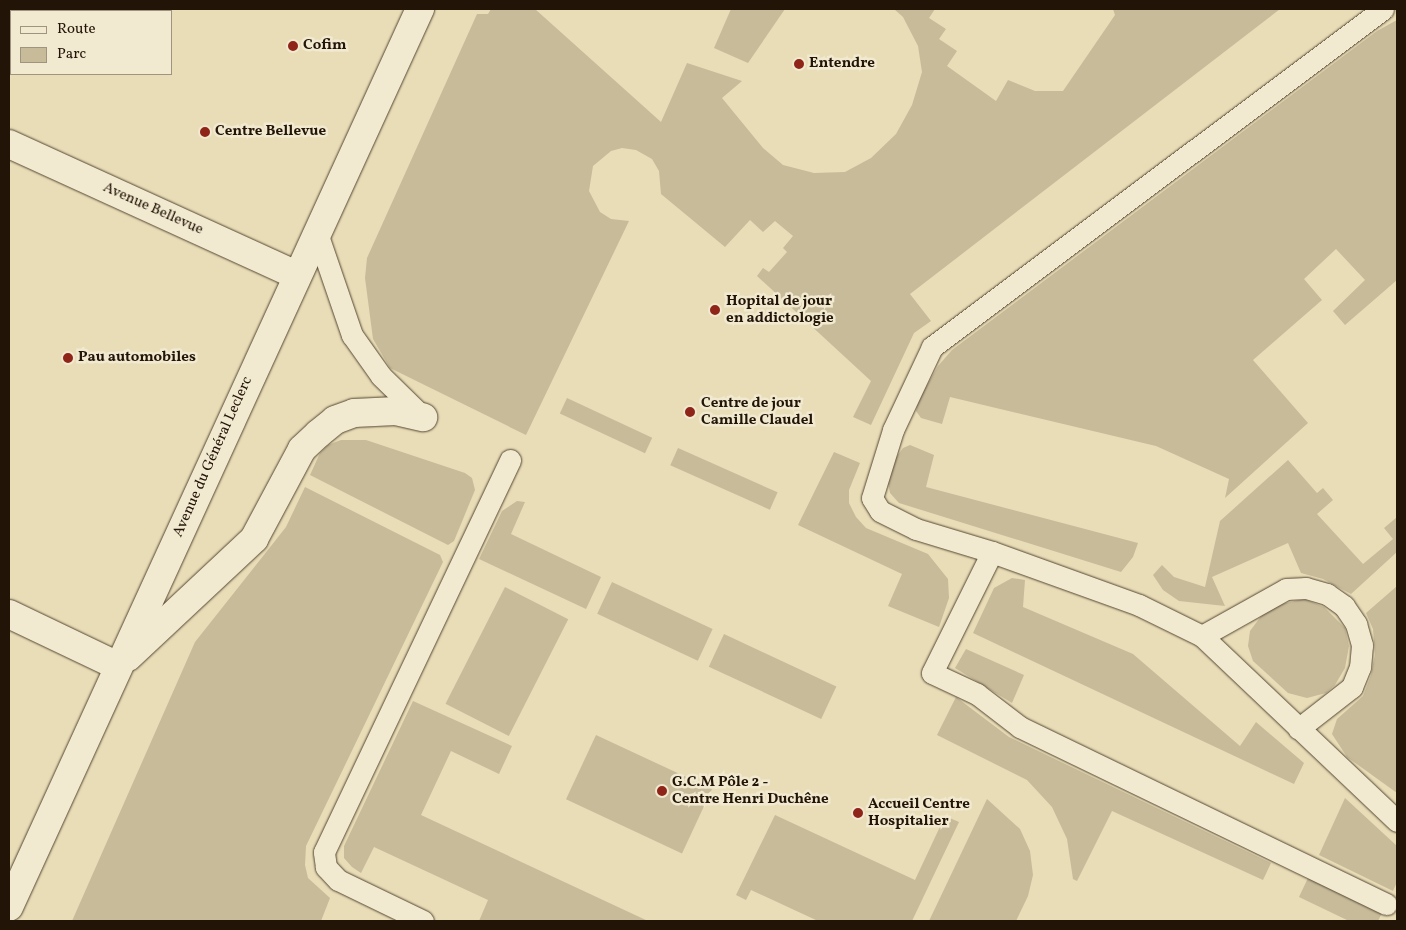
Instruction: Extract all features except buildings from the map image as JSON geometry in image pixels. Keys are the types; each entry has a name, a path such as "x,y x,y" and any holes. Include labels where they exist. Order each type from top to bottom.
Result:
{"main road":[{"name":"Avenue du Général Leclerc","path":"9,908 316,230 420,9"},
{"name":"Avenue Bellevue","path":"9,144 296,275"},
{"path":"9,614 118,666 254,539 302,449 335,420 354,413 396,411 423,417"}],"lane":[{"path":"1383,9 932,347 893,430 872,498 880,511 916,529 992,552 1139,605 1202,636 1397,821"},
{"path":"316,230 352,335 381,376 423,417"},
{"path":"423,921 338,880 326,867 324,852 510,460"},
{"path":"992,552 932,673 977,694 1020,727 1386,904"},
{"path":"1202,636 1286,589 1306,588 1327,594 1344,606 1356,624 1362,645 1360,667 1352,687 1298,729"}],"green space":[{"path":"491,9 535,9 661,122 687,63 742,81 722,98 763,148 783,165 814,173 845,172 871,158 896,134 912,105 922,72 918,46 903,17 894,9 935,9 929,18 946,29 939,39 957,51 947,66 996,101 1008,80 1035,91 1063,91 1115,15 1113,9 1280,9 910,294 931,321 914,333 871,425 853,417 871,381 757,276 763,268 769,272 787,252 783,248 793,236 775,221 763,232 750,220 725,247 661,194 659,171 652,159 636,150 622,148 611,151 593,166 589,191 600,212 611,219 629,221 526,435 390,368 373,339 365,278 367,258 477,14 488,14"},
{"path":"731,9 785,9 748,63 714,48"},
{"path":"1397,20 1397,280 1345,325 1333,311 1365,280 1336,249 1304,279 1322,300 1253,360 1308,423 1225,498 1229,479 1156,446 950,397 942,424 921,418 916,411 918,401 938,366 952,350 1377,31"},
{"path":"567,398 652,438 645,453 560,413"},
{"path":"341,440 366,440 465,473 472,478 475,490 454,541 448,545 310,475 320,453 328,445"},
{"path":"910,445 934,455 926,487 1138,543 1133,557 1121,572 899,503 890,493 888,483 895,459 903,448"},
{"path":"678,448 778,492 770,510 670,465"},
{"path":"834,452 860,463 849,490 849,503 856,517 866,528 928,554 948,579 949,598 939,627 888,606 902,574 798,525"},
{"path":"1288,460 1317,493 1323,488 1333,500 1317,514 1363,564 1393,539 1384,528 1397,517 1397,552 1351,594 1323,579 1301,573 1288,543 1212,577 1225,606 1179,601 1163,590 1153,575 1162,565 1174,577 1205,587 1220,521"},
{"path":"305,487 440,555 443,562 306,846 305,865 308,878 330,898 321,921 72,921 195,642 286,527"},
{"path":"517,501 525,502 511,534 601,577 586,609 479,559 502,511"},
{"path":"1012,578 1025,580 1023,607 1133,654 1240,746 1256,722 1304,763 1294,784 973,633 994,588"},
{"path":"612,582 713,629 698,661 597,614"},
{"path":"1397,586 1397,793 1347,757 1332,734 1337,719 1363,696 1371,675 1375,654 1373,629 1366,613"},
{"path":"505,587 568,619 509,736 446,704"},
{"path":"1304,599 1324,607 1345,628 1349,646 1345,668 1335,685 1326,693 1307,698 1288,693 1253,661 1248,646 1250,631 1262,615 1281,604"},
{"path":"724,634 836,686 821,719 709,667"},
{"path":"966,649 1024,675 1012,703 955,668"},
{"path":"956,697 1009,737 1271,863 1263,880 1112,811 1077,881 1073,879 1067,839 1052,807 1027,780 937,735"},
{"path":"413,701 512,746 499,774 451,751 421,815 648,921 479,921 488,900 374,847 361,873 352,867 344,858 344,846"},
{"path":"596,735 712,789 682,853 566,799"},
{"path":"1345,798 1397,846 1397,882 1393,891 1319,855"},
{"path":"987,799 1020,829 1030,851 1033,875 1028,896 1016,921 929,921"},
{"path":"775,815 915,880 945,816 959,822 912,921 818,921 751,890 746,900 736,895"},
{"path":"1308,878 1382,913 1378,921 1349,921 1299,897"}],"place":[{"name":"Cofim","path":"293,46"},
{"name":"Entendre","path":"799,64"},
{"name":"Centre Bellevue","path":"205,132"},
{"name":"Hopital de jour en addictologie","path":"715,310"},
{"name":"Pau automobiles","path":"68,358"},
{"name":"Centre de jour Camille Claudel","path":"690,412"},
{"name":"G.C.M Pôle 2 - Centre Henri Duchêne","path":"662,791"},
{"name":"Accueil Centre Hospitalier","path":"858,813"}]}
